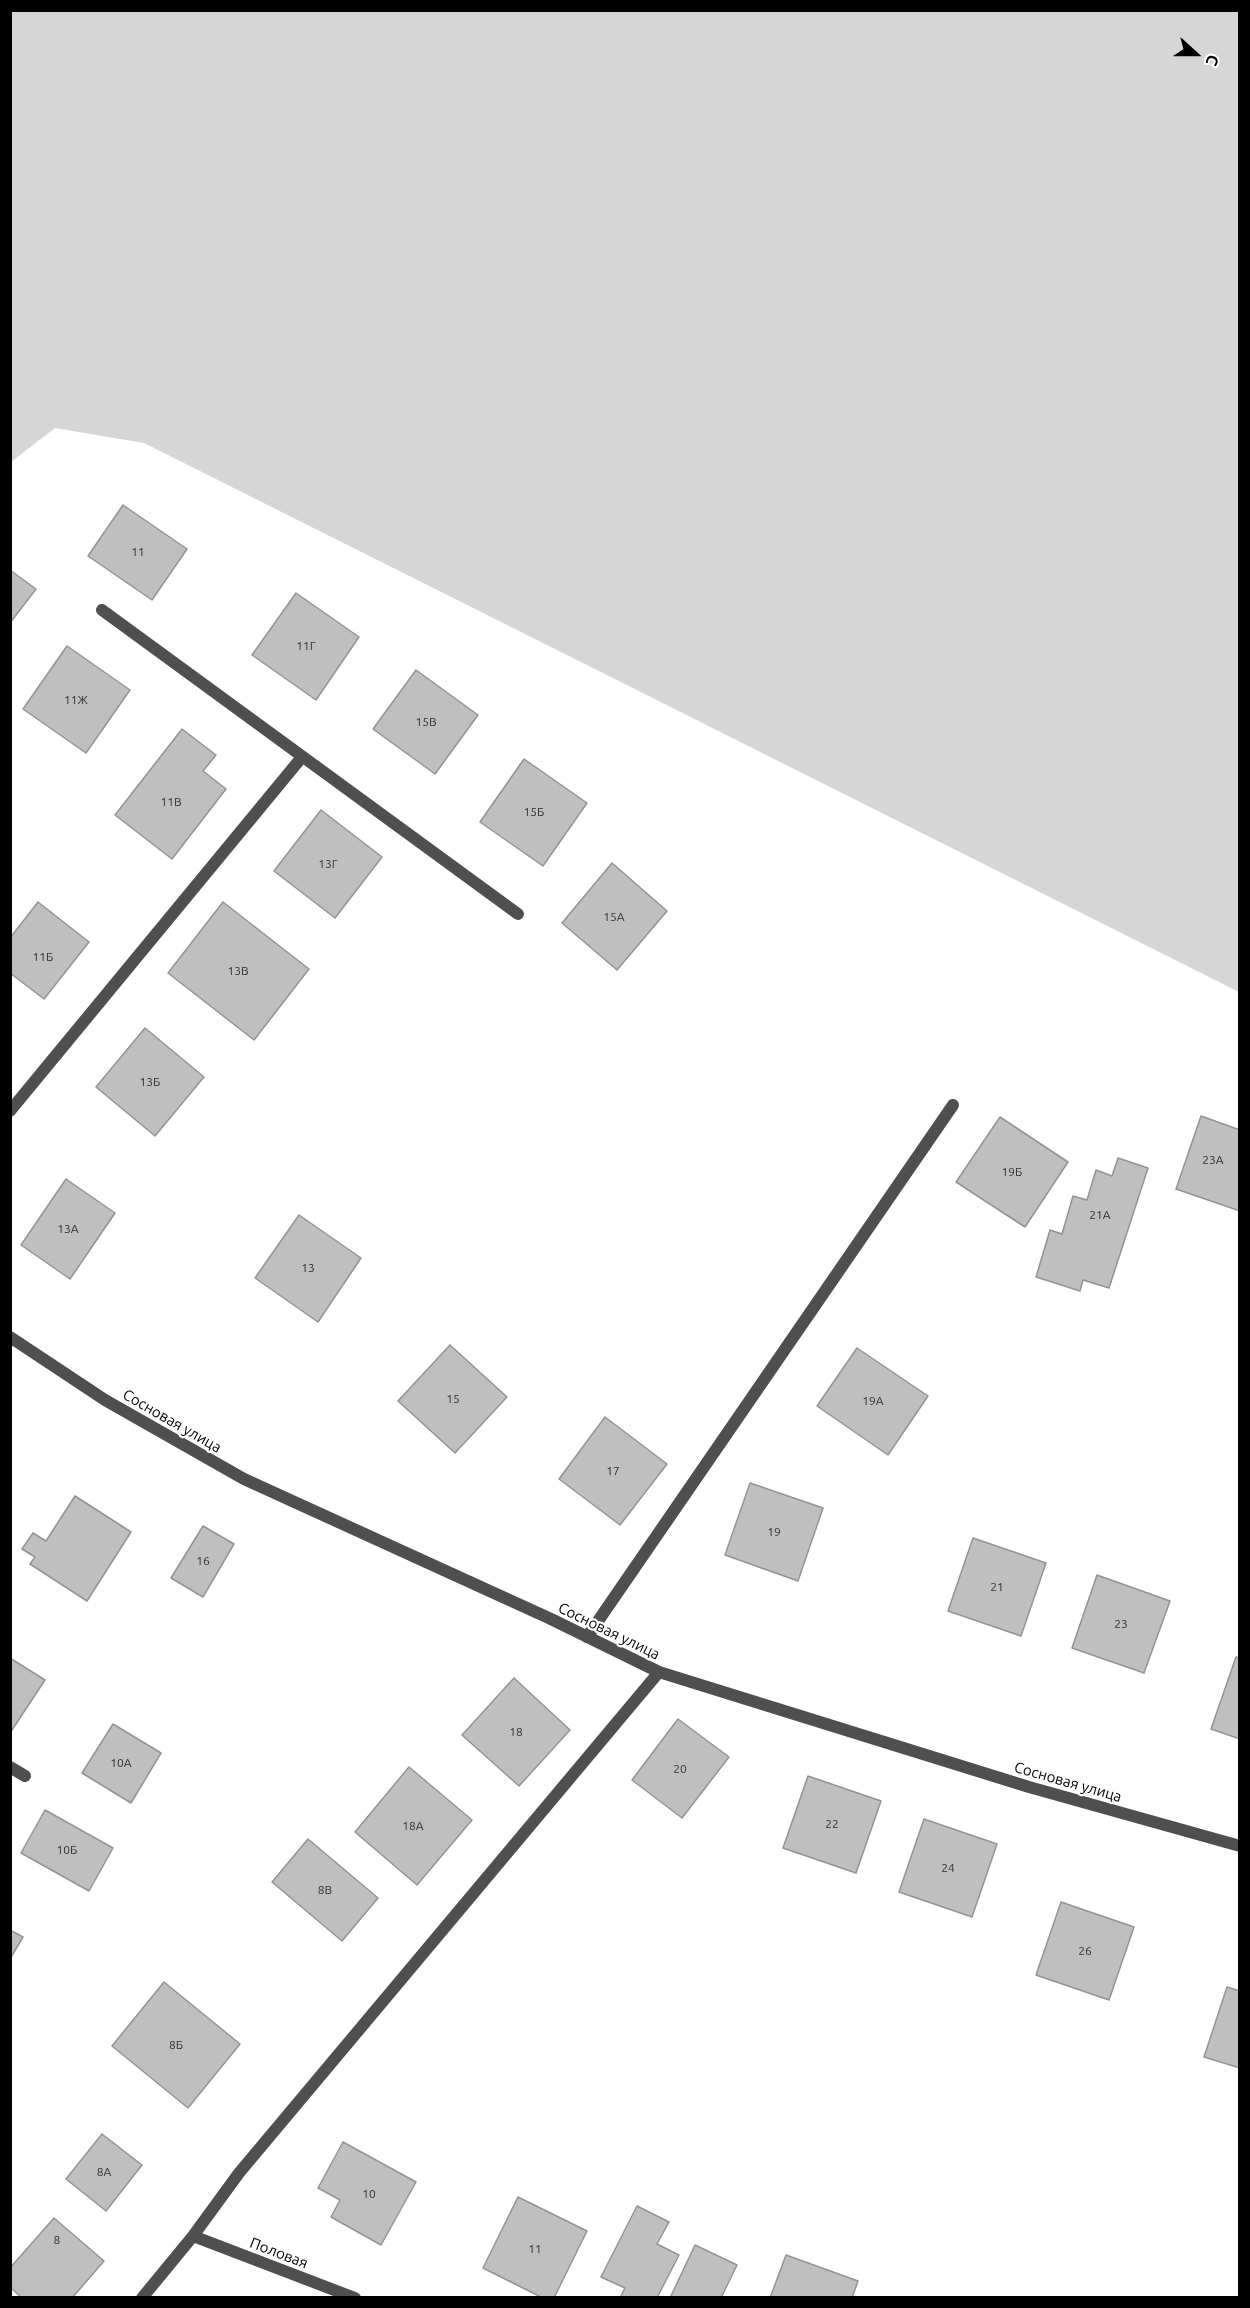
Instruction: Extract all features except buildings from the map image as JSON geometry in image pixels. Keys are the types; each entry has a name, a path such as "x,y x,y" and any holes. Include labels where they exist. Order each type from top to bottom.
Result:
{"street":[{"path":"102,610 518,914"},
{"path":"10,1111 302,757"},
{"path":"587,1637 953,1105"},
{"name":"Сосновая улица","path":"10,1337 105,1400 244,1479 659,1672 1029,1787 1239,1846"},
{"path":"142,2298 193,2236 239,2173 659,1672"},
{"path":"10,1767 25,1776"},
{"name":"Половая","path":"193,2236 355,2298"}],"shaded area":[{"path":"11,10 1239,11 1239,992 144,443 55,428 11,462"}]}
